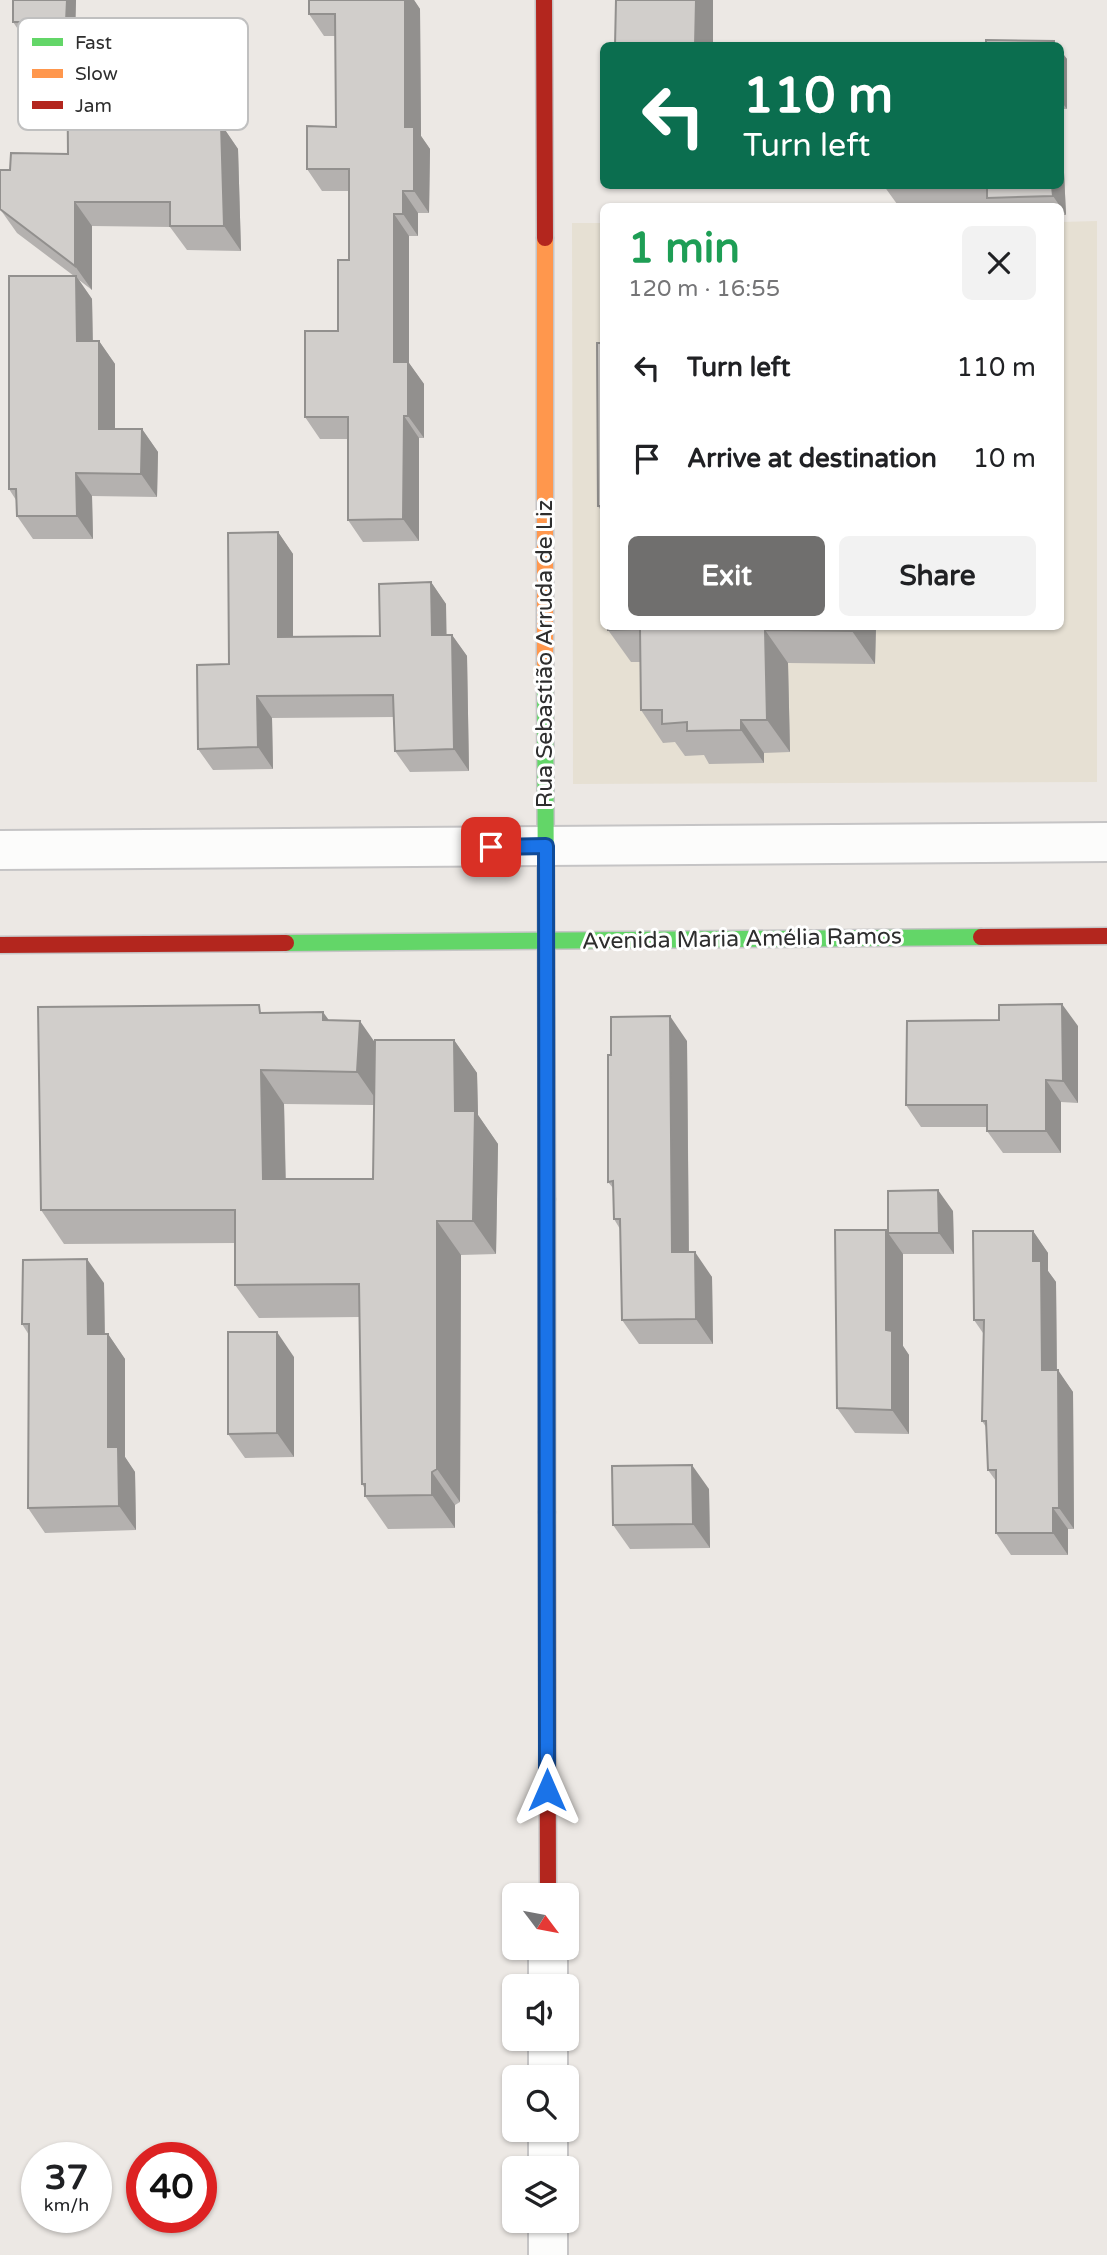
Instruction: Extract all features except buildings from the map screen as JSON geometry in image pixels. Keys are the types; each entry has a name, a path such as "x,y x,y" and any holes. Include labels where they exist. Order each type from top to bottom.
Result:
{"street":[{"name":"Rua Sebastião Arruda de Liz","path":"544,0 548,1883"},
{"path":"0,850 1107,842"},
{"name":"Avenida Maria Amélia Ramos","path":"0,945 1107,936"},
{"path":"548,2233 548,2255"}],"shaded area":[{"path":"1097,221 1097,782 573,784 572,223 600,223 600,630 1064,630 1064,222"}],"traffic: fast":[{"path":"545,664 547,1199"},
{"path":"286,943 981,937"}],"traffic: slow":[{"path":"545,238 545,664"},
{"path":"547,1199 547,1512"}],"traffic: jam":[{"path":"544,0 545,238"},
{"path":"981,937 1107,936"},
{"path":"0,945 286,943"},
{"path":"547,1512 548,1883"}],"route":[{"path":"491,847 546,846 547,1790"}]}
